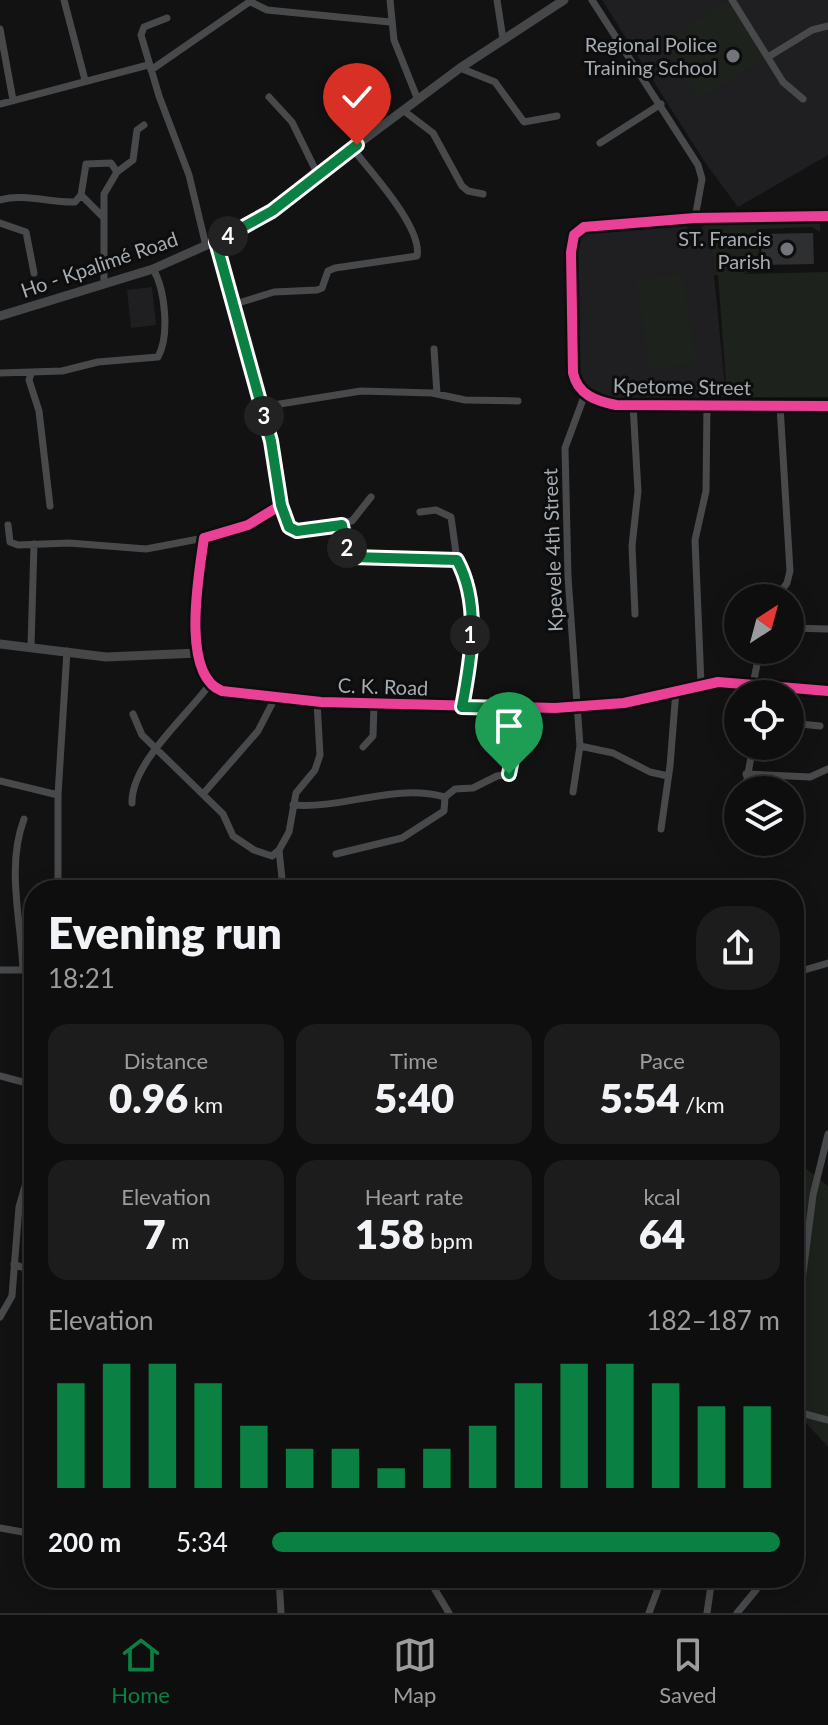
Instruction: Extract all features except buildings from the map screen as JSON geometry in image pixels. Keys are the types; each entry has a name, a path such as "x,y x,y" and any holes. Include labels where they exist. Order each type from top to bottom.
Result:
{"street":[{"path":"64,0 85,80"},
{"path":"390,0 390,22 395,45 418,100"},
{"path":"497,0 503,39"},
{"name":"Ho - Kpalimé Road","path":"0,316 153,269 211,244 272,211 460,68 564,0"},
{"path":"592,0 693,153 702,173 695,218 828,216"},
{"path":"732,0 783,82 803,99"},
{"path":"0,104 85,80 149,68 252,1 267,10 390,22"},
{"path":"167,18 142,30 149,68 235,304 271,441 281,505 291,530 342,525 355,519 371,497"},
{"path":"768,57 812,30 828,26"},
{"path":"0,29 13,100"},
{"path":"460,68 495,82 524,122 557,116"},
{"path":"269,97 292,122 318,175"},
{"path":"600,143 661,104"},
{"path":"404,111 433,133 462,186 483,194"},
{"path":"104,284 104,194 117,172 133,160 137,130 144,125"},
{"path":"235,304 274,292 317,290 322,288 326,274 335,268 417,256 418,247 409,225 353,149"},
{"path":"0,200 19,197 75,202 81,195 86,164 111,163 117,172"},
{"path":"81,195 104,218"},
{"name":"Kpetome Street","path":"695,218 584,227 574,235 573,373 577,386 600,402 633,405 828,406"},
{"path":"0,223 26,232 34,273"},
{"path":"0,373 62,371 98,362 158,357 162,350 164,321 160,281 153,269"},
{"path":"434,349 437,394"},
{"path":"31,374 29,380 41,421 50,506"},
{"path":"261,407 361,391 518,401"},
{"name":"Kpevele 4th Street","path":"573,792 580,746 568,577 565,448 585,394"},
{"path":"633,405 638,491 632,546 635,614"},
{"path":"701,684 695,540 706,482 707,405"},
{"path":"780,406 790,571 786,584"},
{"path":"8,525 13,544 146,549 204,538 248,525 281,505"},
{"path":"420,512 436,510 451,517 457,560 470,590 470,664 462,707"},
{"path":"342,525 347,551 352,557 457,560"},
{"path":"132,803 133,786 157,749 210,684 202,670 195,627 204,538"},
{"path":"31,646 34,544"},
{"path":"804,628 828,629"},
{"path":"0,644 127,658 198,653"},
{"path":"58,880 58,795 67,651"},
{"name":"C. K. Road","path":"210,684 222,691 317,702 515,708 577,707 635,701 701,684 724,683"},
{"path":"661,829 676,690"},
{"name":"C. K. Road","path":"804,690 828,691"},
{"path":"203,794 258,731 276,696"},
{"path":"133,714 142,735 223,814 233,836 264,855 272,856 289,832 296,793 315,770 320,755 317,702"},
{"path":"363,747 373,736 374,704"},
{"path":"445,797 455,789 473,788 510,773 515,708"},
{"path":"804,724 820,726"},
{"path":"580,746 613,753 650,772 668,776"},
{"path":"750,760 746,774 810,777 828,769"},
{"path":"0,781 58,795"},
{"path":"293,805 322,807 334,801 400,791 433,792 445,797"},
{"path":"336,854 402,838 446,809 445,797"},
{"path":"0,970 23,970 20,908 13,869 24,819"},
{"path":"279,850 282,880"},
{"path":"804,970 828,963"},
{"path":"0,1076 24,1082"},
{"path":"804,1265 813,1195 828,1134"},
{"path":"0,1317 12,1296 19,1207 24,1190"},
{"path":"14,1264 24,1268"},
{"path":"804,1414 828,1420"},
{"path":"0,1528 24,1532"},
{"path":"280,1588 281,1613"},
{"path":"434,1588 449,1613"},
{"path":"649,1613 658,1588"},
{"path":"707,1613 711,1588"},
{"path":"737,1613 756,1590"}],"shaded area":[{"name":"Regional Police Training School","path":"602,0 828,0 828,155 738,207 706,164"},
{"path":"728,1 764,59 698,100 662,42"},
{"path":"820,223 820,232 812,227 761,229 758,233 760,270 741,274 828,272 828,397 727,397 718,275 714,275 709,224"},
{"path":"709,224 726,397 611,398 585,385 577,371 576,284 578,241 582,234 687,225 688,233 702,232 702,226"},
{"path":"683,273 696,363 649,370 636,280"},
{"path":"152,287 156,325 131,328 127,290"},
{"path":"804,1167 828,1186 828,1447 804,1421"}],"cycle path":[{"path":"828,216 695,218 584,227 574,235 571,252 573,373 579,387 589,396 616,405 828,406"},
{"path":"216,242 271,441 282,499 281,505 248,525 204,538 196,598 197,645 201,665 209,681 222,691 321,702 555,708 624,703 718,682 828,691"}],"place":[{"name":"Regional Police Training School","path":"733,56"},
{"name":"ST. Francis Parish","path":"787,249"}],"route":[{"path":"357,145 272,211 216,242 271,441 281,505 289,527 297,531 342,525 347,551 352,557 370,555 446,562 457,560 470,590 471,602 470,664 462,707 515,708 514,750 509,774"}]}
